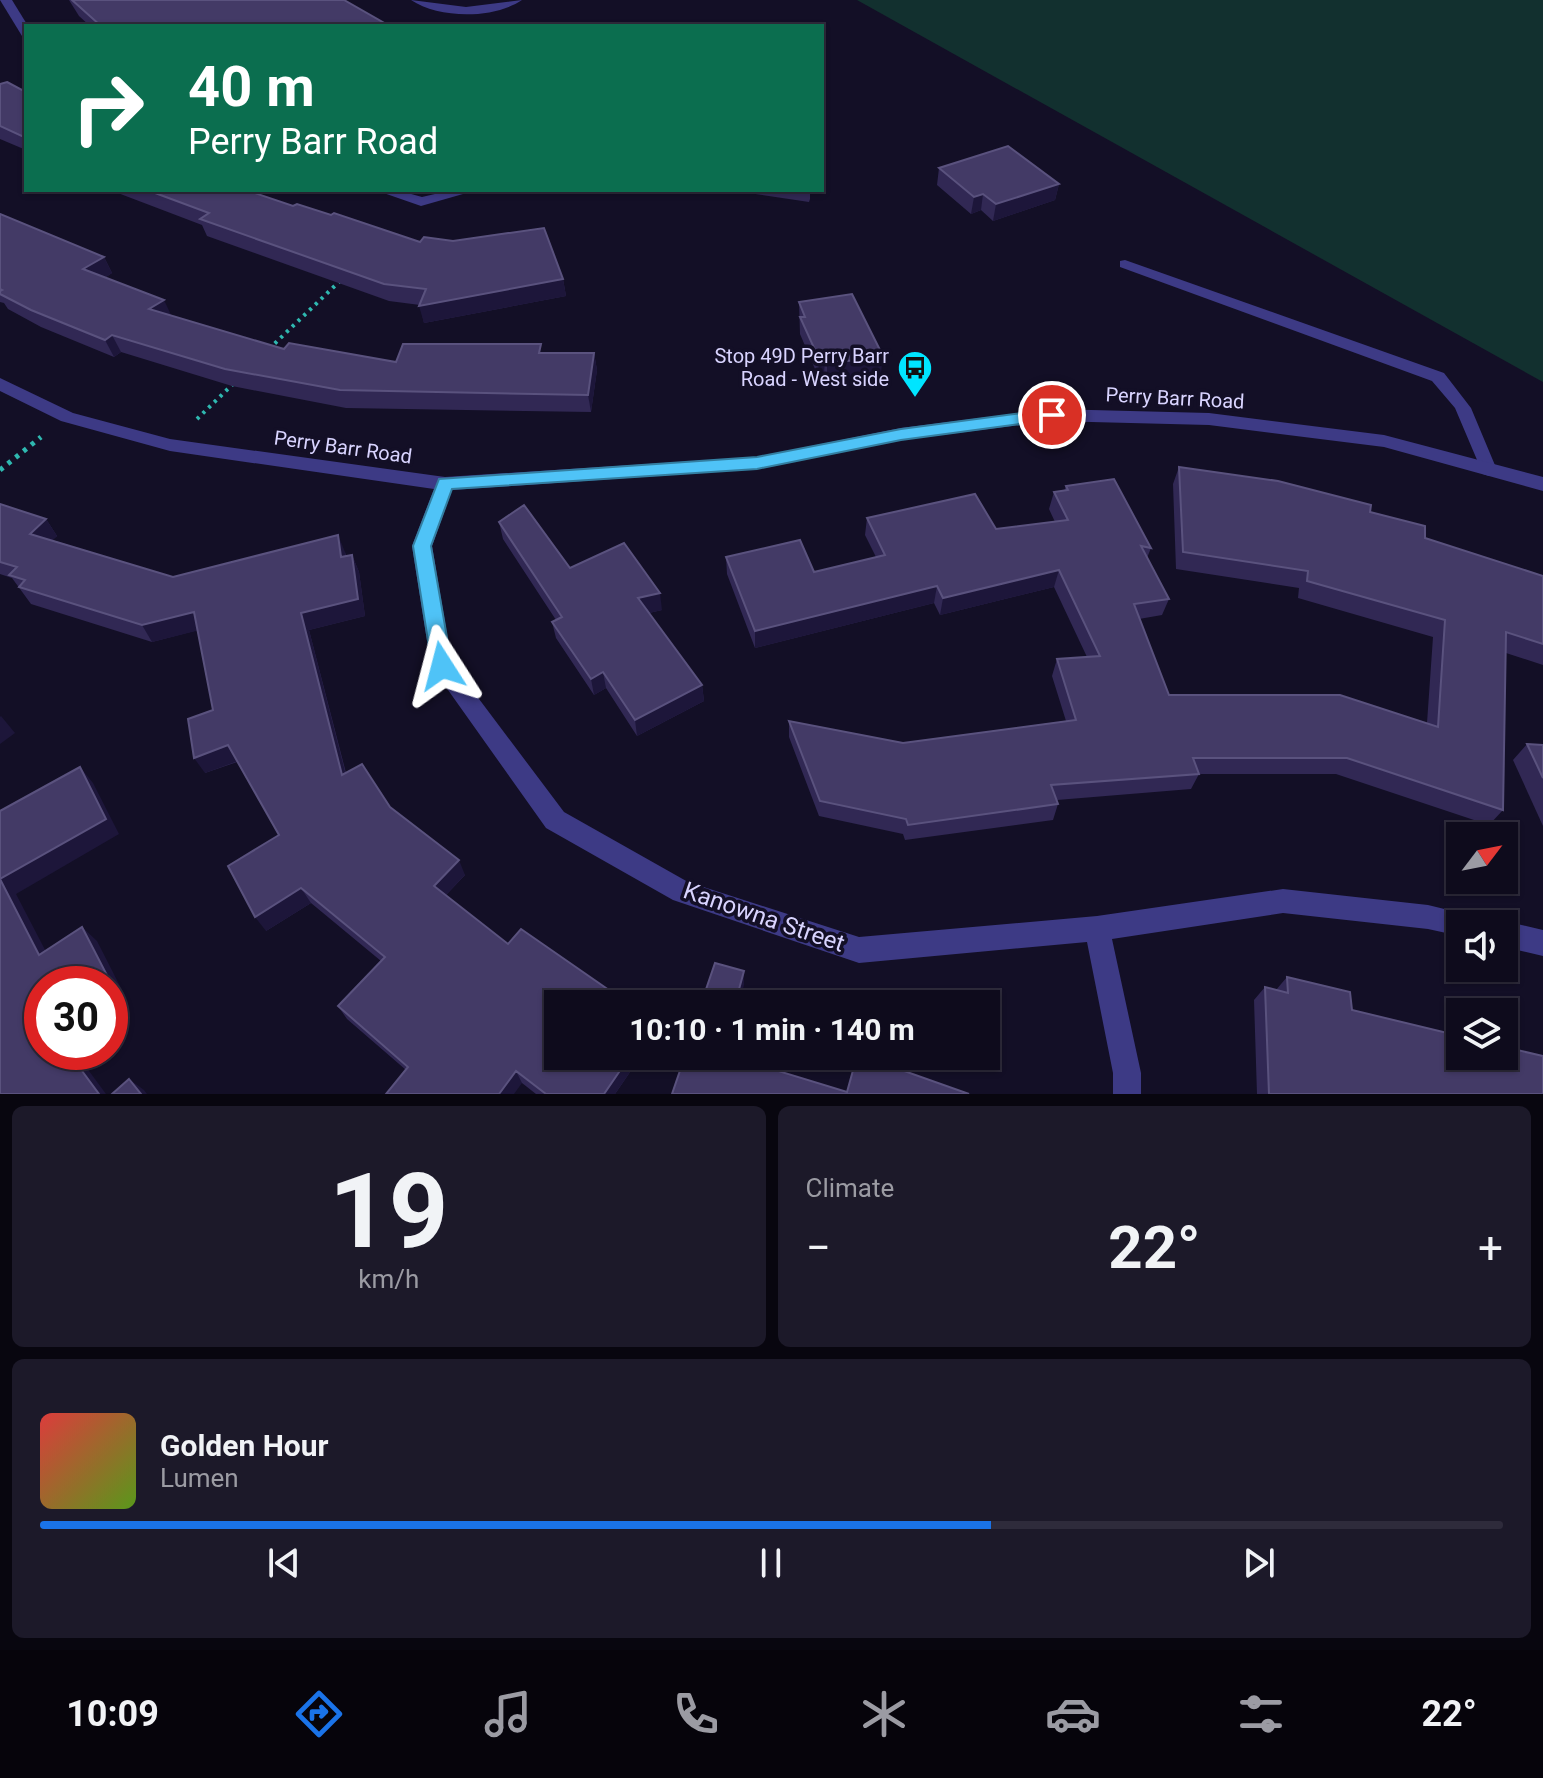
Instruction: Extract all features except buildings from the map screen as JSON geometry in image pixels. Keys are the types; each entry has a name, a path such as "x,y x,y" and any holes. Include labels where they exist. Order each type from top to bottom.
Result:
{"street":[{"path":"6,0 24,30"},
{"path":"417,0 455,12 476,13 516,0"},
{"path":"388,192 421,202 462,192"},
{"name":"Perry Barr Road","path":"0,384 67,417 170,445 445,484 757,463 901,434 1052,415 1209,419 1384,441 1543,484"},
{"name":"Kanowna Street","path":"445,484 422,546 442,666 555,820 682,892 859,950 1097,929 1283,901 1446,921"},
{"path":"1097,929 1127,1073 1127,1094"},
{"path":"1518,937 1543,943"}],"lane":[{"path":"1125,264 1438,377 1455,391 1489,470"}],"path":[{"path":"259,359 346,275"},
{"path":"170,445 237,381"},
{"path":"0,470 67,417"}],"green space":[{"path":"857,0 1543,0 1543,382"}],"place":[{"name":"Stop 49D Perry Barr Road - West side","path":"915,399"}],"route":[{"path":"442,666 422,546 445,484 757,463 901,434 1052,415"}]}
